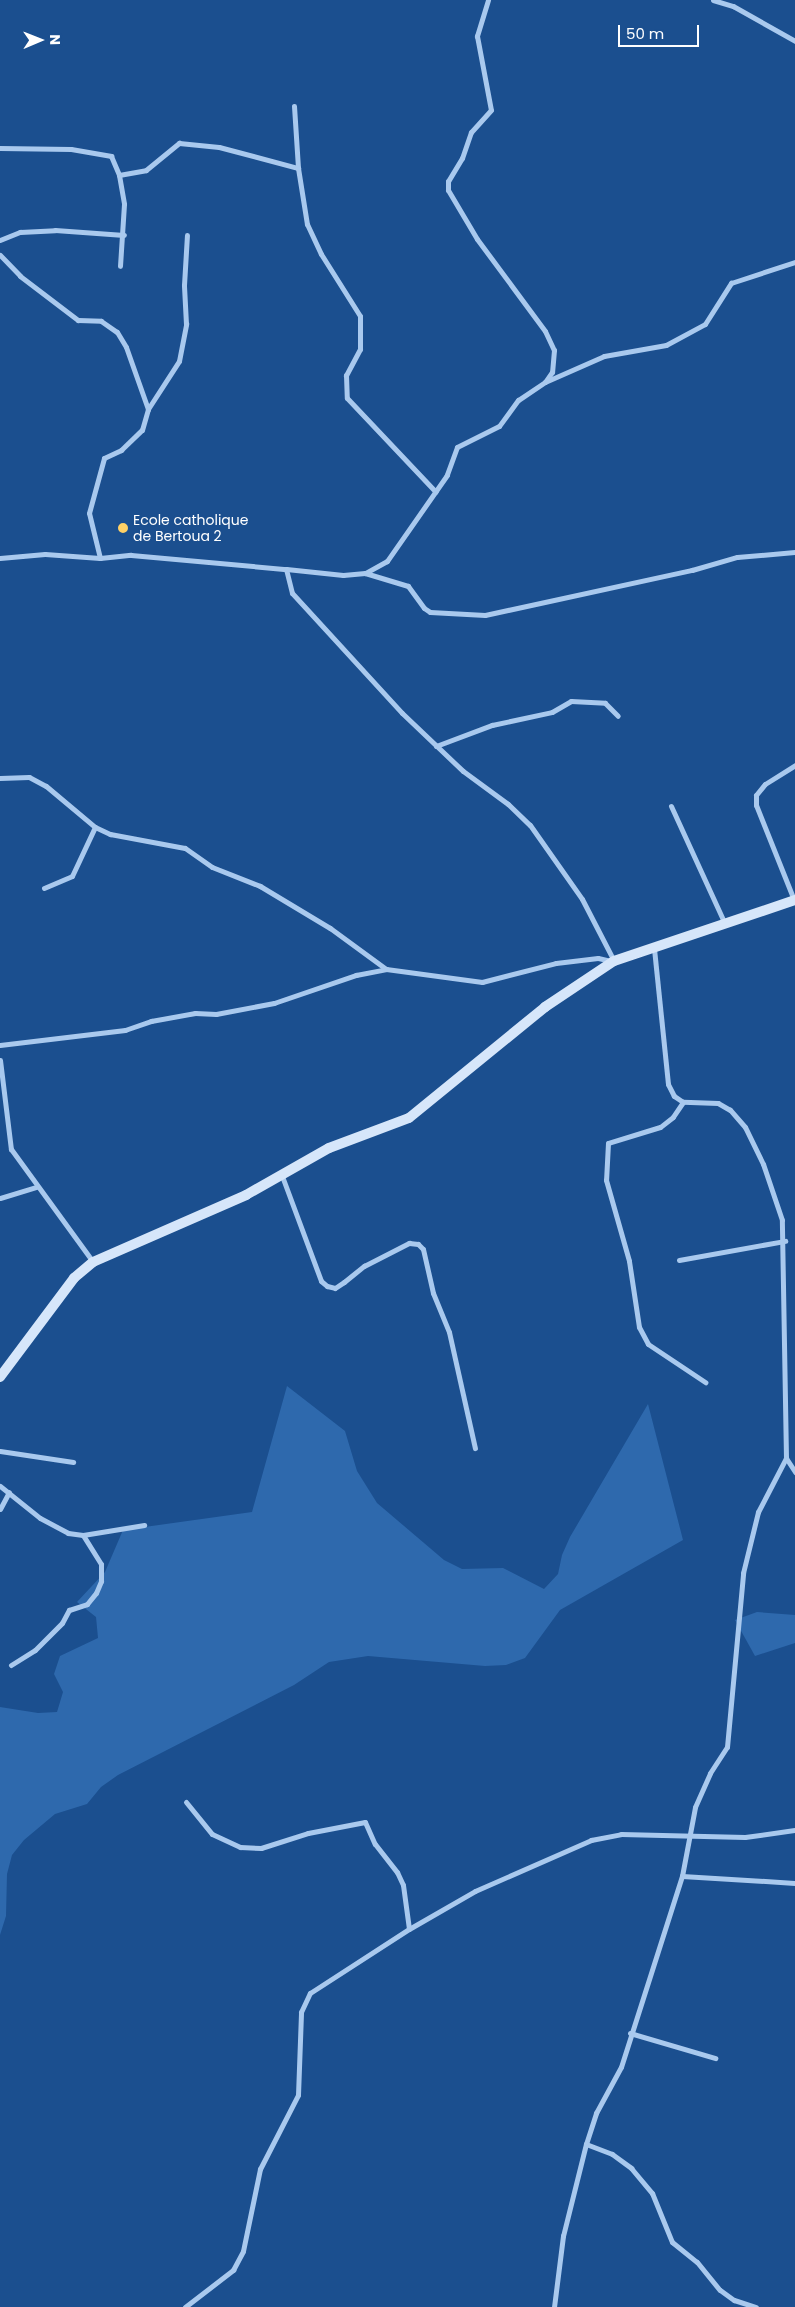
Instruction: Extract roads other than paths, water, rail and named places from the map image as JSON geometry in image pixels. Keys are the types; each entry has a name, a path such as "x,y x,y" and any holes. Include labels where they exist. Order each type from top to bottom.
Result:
{"street":[{"path":"488,0 477,36 490,110 471,132 462,158 448,181 448,190 476,239 545,331 555,361 545,382"},
{"path":"713,0 733,6 795,41"},
{"path":"294,106 298,168 307,224 321,254 360,316 360,349 346,374 347,398 436,492"},
{"path":"119,174 146,170 179,143 218,147 298,168"},
{"path":"0,148 71,149 111,156 119,174 124,235 120,266"},
{"path":"0,240 20,232 55,230 124,235"},
{"path":"100,558 89,513 104,458 121,450 142,430 148,409 179,361 186,324 184,285 187,235"},
{"path":"0,255 20,276 78,320 101,321 118,332 126,347 148,409"},
{"path":"0,558 45,554 100,558 131,555 158,560 286,569 343,576 365,573 388,561 447,475 457,447 491,432 518,400 545,382 604,356 666,345 705,324 731,283 795,262"},
{"path":"365,573 408,586 424,608 430,612 484,615 692,570 737,557 795,552"},
{"path":"286,569 292,593 436,746 530,825 582,899 614,961"},
{"path":"436,746 492,725 552,712 571,701 605,703 618,716"},
{"path":"0,1377 69,1285 93,1262 246,1195 329,1148 409,1118 545,1007 614,961 795,900 756,805 756,795 765,784 795,765"},
{"path":"0,778 30,777 46,786 96,827 128,840 185,848 212,868 260,886 330,928 386,969"},
{"path":"672,806 725,924"},
{"path":"44,888 72,876 96,827"},
{"path":"554,2307 563,2236 586,2144 596,2113 621,2067 630,2032 682,1876 695,1807 710,1772 727,1747 743,1573 758,1512 786,1458 785,1241 782,1220 763,1164 745,1127 730,1110 718,1103 683,1102 674,1096 668,1084 654,949"},
{"path":"0,1045 125,1030 151,1021 195,1013 216,1014 274,1003 356,975 386,969 482,982 556,963 598,958 614,961"},
{"path":"0,1060 11,1149 93,1262"},
{"path":"683,1102 673,1117 660,1127 608,1143 606,1180 629,1260 639,1328 648,1344 705,1382"},
{"path":"282,1176 321,1281 327,1286 334,1288 364,1266 409,1243 418,1244 424,1249 434,1292 449,1332 475,1448"},
{"path":"0,1198 37,1187"},
{"path":"679,1260 785,1241"},
{"path":"0,1451 73,1462"},
{"path":"786,1458 795,1472"},
{"path":"0,1486 40,1518 68,1533 83,1535 144,1525"},
{"path":"0,1509 9,1492"},
{"path":"11,1666 38,1648 62,1623 69,1610 87,1604 96,1593 101,1581 101,1564 83,1535"},
{"path":"186,1802 212,1834 240,1847 261,1848 308,1834 365,1822 375,1844 397,1872 403,1885 409,1928"},
{"path":"185,2307 233,2270 243,2251 260,2169 298,2095 304,2001 310,1993 409,1928 475,1891 591,1840 622,1834 745,1837 795,1830"},
{"path":"682,1876 795,1883"},
{"path":"630,2032 715,2058"},
{"path":"586,2144 612,2154 630,2168 652,2193 672,2242 697,2262 720,2290 756,2307"}],"place":[{"name":"Ecole catholique de Bertoua 2","path":"123,528"}]}
